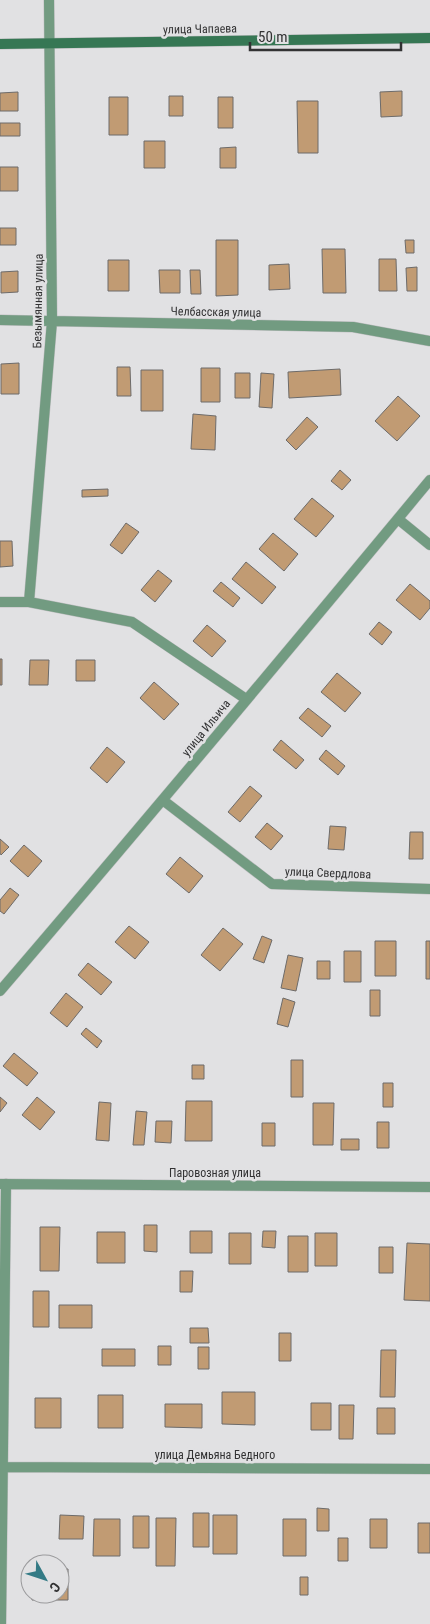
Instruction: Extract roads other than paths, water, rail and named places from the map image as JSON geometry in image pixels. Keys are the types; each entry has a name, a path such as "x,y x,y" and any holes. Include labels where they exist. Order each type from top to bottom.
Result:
{"main road":[{"name":"улица Чапаева","path":"0,44 430,38"}],"street":[{"name":"Безымянная улица","path":"29,602 52,321 49,0"},
{"name":"Челбасская улица","path":"0,320 353,326 430,341"},
{"name":"улица Ильича","path":"0,991 164,800 246,699 430,480"},
{"path":"398,519 430,545"},
{"path":"0,602 29,602 132,622 246,699"},
{"name":"улица Свердлова","path":"164,800 272,884 430,889"},
{"path":"1,1624 3,1184"},
{"name":"Паровозная улица","path":"3,1184 430,1187"},
{"name":"улица Демьяна Бедного","path":"1,1467 430,1468"}]}
